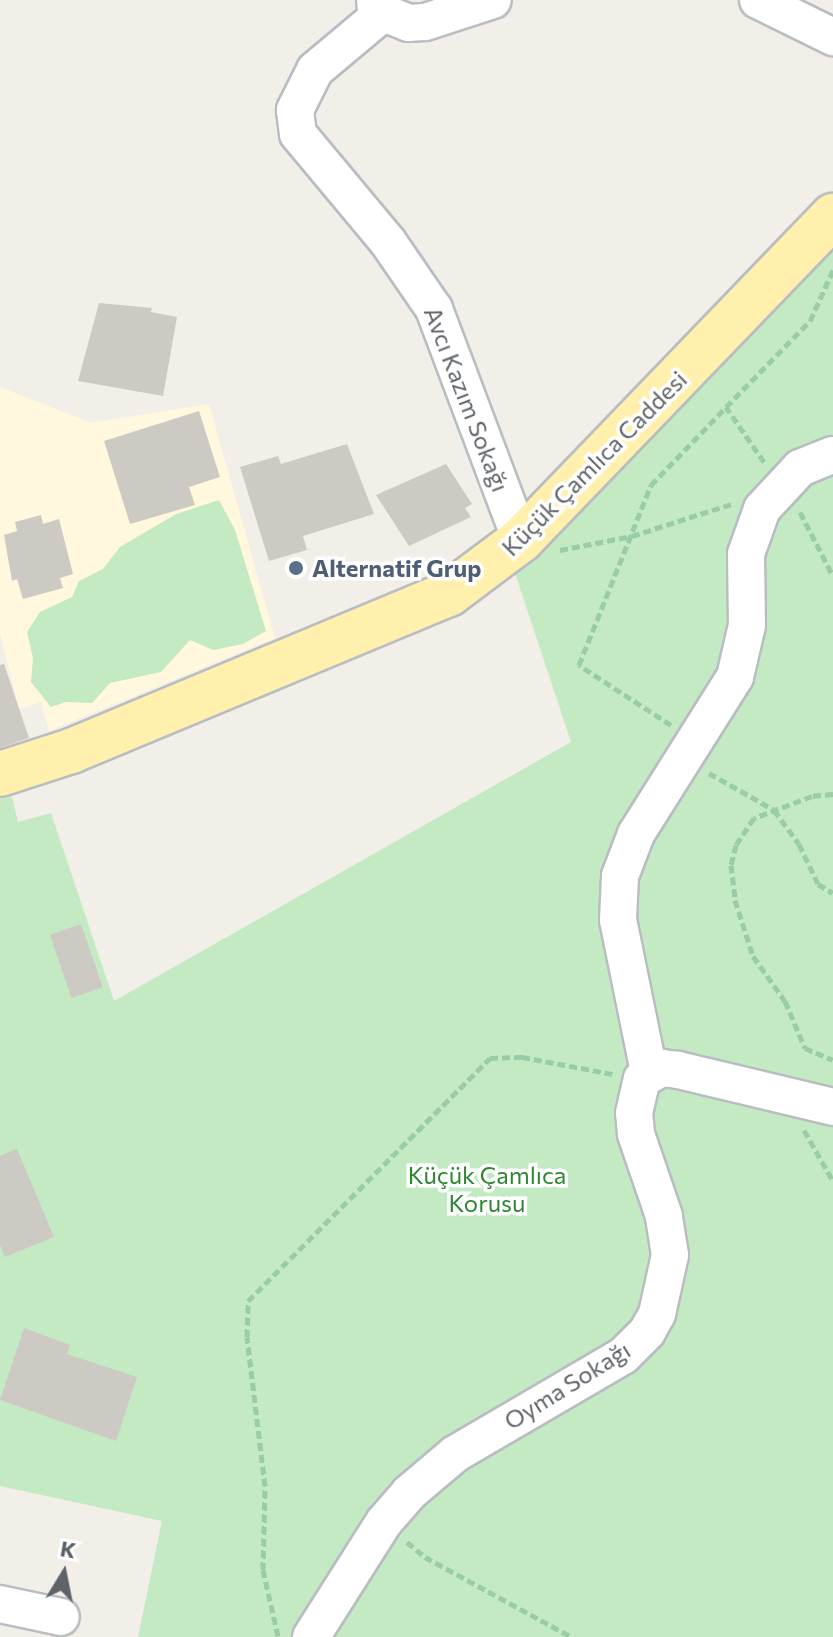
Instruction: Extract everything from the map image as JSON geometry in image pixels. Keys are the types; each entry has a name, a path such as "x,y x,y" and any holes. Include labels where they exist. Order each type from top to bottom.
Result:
{"main road":[{"name":"Küçük Çamlıca Caddesi","path":"0,774 71,751 421,608 493,565 521,540 833,216"}],"street":[{"path":"377,5 409,23 425,22 493,0"},
{"path":"758,0 833,37"},
{"name":"Avcı Kazım Sokağı","path":"377,5 377,18 315,70 295,110 298,134 388,242 434,309 521,540"},
{"path":"833,455 800,468 762,509 746,554 744,654 723,701 636,834 620,876 618,920 646,1076 678,1070 833,1107"},
{"name":"Oyma Sokağı","path":"311,1637 384,1522 455,1454 623,1356 647,1332 657,1314 670,1255 664,1216 636,1134 634,1113 646,1076"},
{"path":"0,1604 61,1617"}],"path":[{"path":"833,270 810,321 651,485 579,665 667,718 698,766 774,810 799,844 818,884 833,893"},
{"path":"726,407 805,517 833,576"},
{"path":"521,540 563,550 632,536 781,486"},
{"path":"833,794 754,818 736,845 731,865 735,900 753,956 785,1001 792,1027 805,1048 833,1060"},
{"path":"278,1637 263,1570 265,1486 247,1337 248,1301 490,1058 522,1057 646,1076"},
{"path":"783,1095 833,1181"},
{"path":"384,1522 425,1557 572,1637"}],"shaded area":[{"name":"Alternatif Grup","path":"0,387 91,423 209,404 275,638 49,731 41,702 19,709 0,633"}],"green space":[{"name":"Küçük Çamlıca Korusu","path":"833,235 833,1637 138,1637 162,1521 0,1486 0,799 12,797 18,822 51,813 114,1001 571,742 513,567 688,398"},
{"path":"219,500 235,530 266,631 243,644 213,650 190,640 161,672 110,683 92,703 66,702 51,707 31,682 33,658 27,632 40,612 72,597 79,581 103,569 120,547 176,514"}],"building":[{"path":"99,303 152,308 151,312 177,317 163,396 78,381"},
{"path":"199,411 220,477 189,487 195,505 130,524 104,441"},
{"path":"347,444 374,514 303,536 307,550 269,561 240,467 278,456 281,464"},
{"path":"446,464 472,504 465,508 471,517 409,546 376,495"},
{"path":"41,515 43,524 59,519 73,574 60,578 63,588 23,599 17,579 12,581 4,535 17,531 15,522"},
{"path":"4,664 29,738 0,748 0,665"},
{"path":"81,924 103,987 72,998 50,935"},
{"path":"17,1149 54,1237 5,1257 0,1245 0,1156"},
{"path":"24,1328 70,1345 67,1354 137,1377 116,1441 0,1400"}],"place":[{"name":"Alternatif Grup","path":"296,568"}]}
